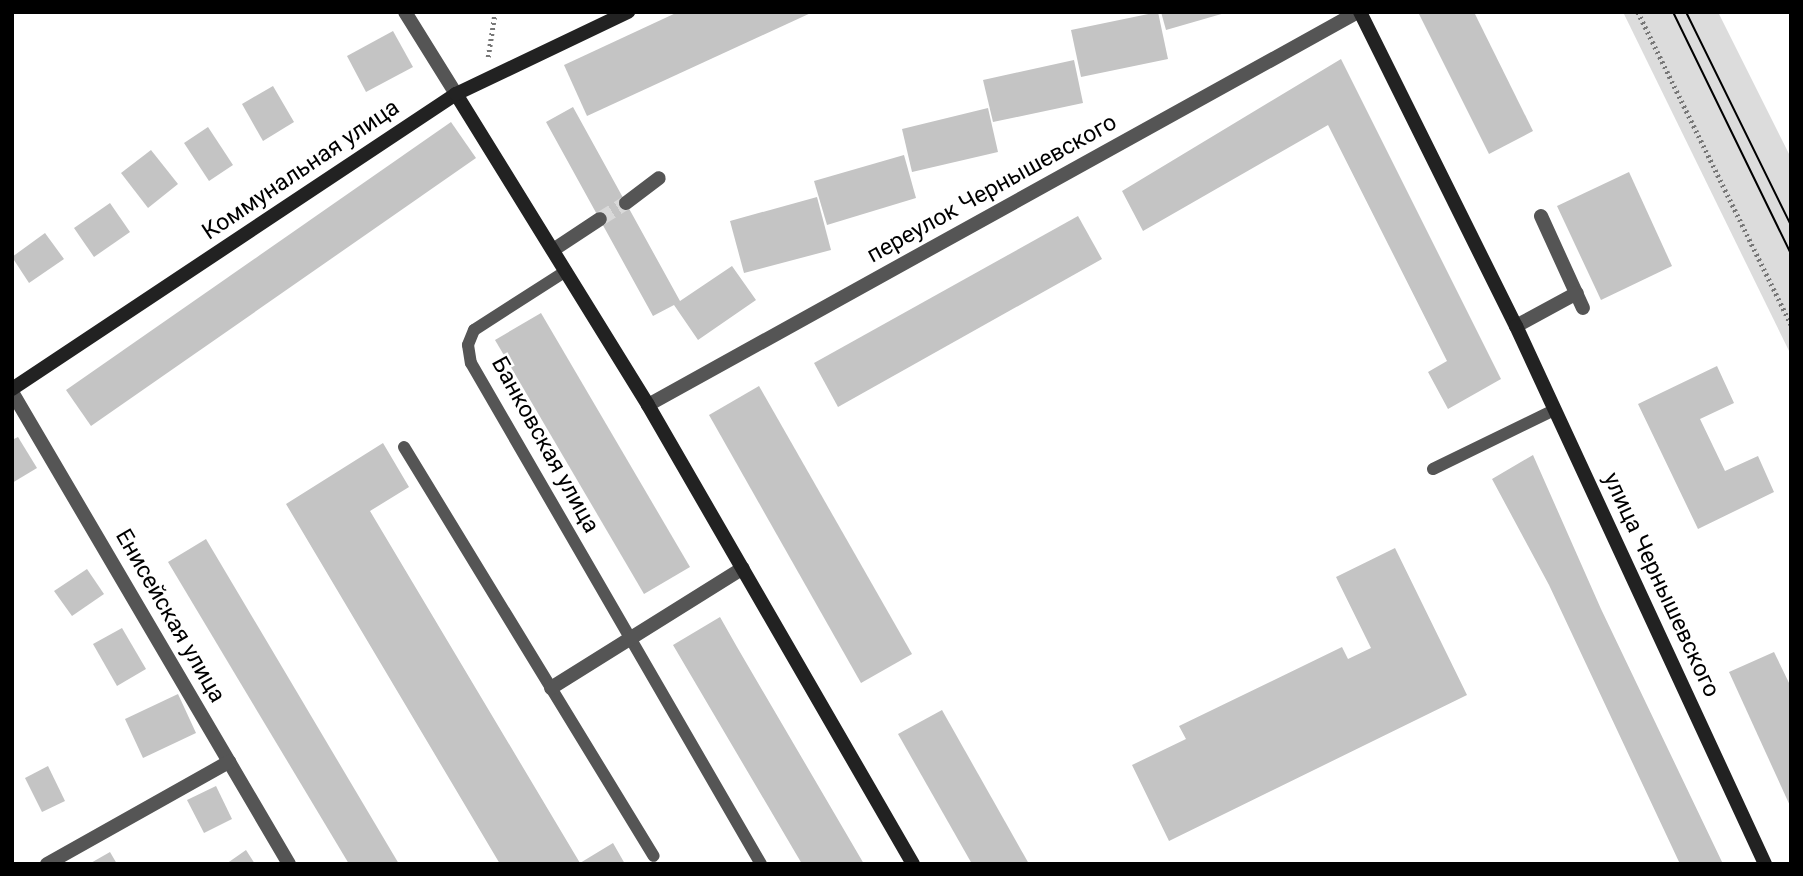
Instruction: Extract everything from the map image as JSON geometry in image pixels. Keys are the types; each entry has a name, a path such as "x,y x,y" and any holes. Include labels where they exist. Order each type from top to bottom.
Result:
{"street":[{"path":"405,12 648,405 912,864"},
{"name":"Коммунальная улица","path":"12,391 456,94 628,12"},
{"name":"улица Чернышевского","path":"1359,12 1516,326 1765,864"},
{"name":"переулок Чернышевского","path":"648,405 1359,12"},
{"path":"626,203 659,178"},
{"path":"1541,216 1583,308"},
{"path":"553,250 600,219"},
{"path":"1516,326 1577,293"},
{"name":"Енисейская улица","path":"12,391 289,864"},
{"path":"551,688 743,568"},
{"path":"47,864 229,762"}],"lane":[{"name":"Банковская улица","path":"566,271 474,330 468,345 471,363 628,639 761,864"},
{"path":"1433,469 1554,410"},
{"path":"404,447 654,856"}],"path":[{"path":"487,64 495,12"},
{"path":"1638,12 1791,325"}],"shaded area":[{"path":"1623,12 1718,12 1791,158 1791,355"}],"building":[{"path":"678,12 813,12 587,116 564,65"},
{"path":"1158,12 1168,59 1081,77 1071,30"},
{"path":"1161,12 1225,12 1225,13 1166,30"},
{"path":"1418,12 1474,12 1533,131 1489,154"},
{"path":"393,31 413,67 366,92 347,56"},
{"path":"1341,59 1501,379 1448,409 1428,372 1447,361 1328,125 1143,231 1122,191"},
{"path":"1074,60 1083,103 993,122 983,80"},
{"path":"273,86 294,122 263,141 242,104"},
{"path":"573,107 680,301 732,266 756,300 698,340 674,305 653,316 546,122"},
{"path":"988,108 998,152 912,172 902,129"},
{"path":"451,122 476,158 91,426 66,390"},
{"path":"208,127 233,165 209,181 184,143"},
{"path":"151,150 178,184 148,208 121,173"},
{"path":"904,155 916,198 827,225 814,181"},
{"path":"1629,172 1672,266 1601,300 1557,206"},
{"path":"817,197 831,250 744,273 730,221"},
{"path":"110,203 130,232 94,257 74,228"},
{"path":"1078,216 1102,259 838,407 814,363"},
{"path":"45,233 64,259 29,283 12,257"},
{"path":"541,313 690,567 644,594 495,340"},
{"path":"1717,366 1734,403 1700,419 1725,471 1758,456 1774,492 1698,529 1638,404"},
{"path":"759,386 912,654 861,683 709,415"},
{"path":"18,437 37,468 12,483 12,440"},
{"path":"383,443 409,487 370,511 580,863 613,843 625,864 500,864 286,504"},
{"path":"1533,455 1601,609 1723,864 1680,864 1549,585 1492,479"},
{"path":"206,539 399,864 349,864 168,562"},
{"path":"1395,548 1467,695 1169,841 1132,765 1186,739 1179,726 1342,647 1348,659 1371,648 1336,577"},
{"path":"87,569 104,594 72,616 54,591"},
{"path":"720,617 864,864 802,864 673,645"},
{"path":"122,628 146,669 117,686 93,644"},
{"path":"1774,652 1791,687 1791,808 1729,672"},
{"path":"178,694 196,733 143,758 125,719"},
{"path":"942,710 1029,864 972,864 898,734"},
{"path":"48,766 65,801 42,812 25,778"},
{"path":"216,786 232,819 204,833 187,800"},
{"path":"246,850 255,864 226,864"},
{"path":"110,852 117,864 89,864"}],"tunnel":[{"path":"600,219 626,203"}],"tram line":[{"path":"1673,12 1791,254"},
{"path":"1686,12 1791,225"}]}
